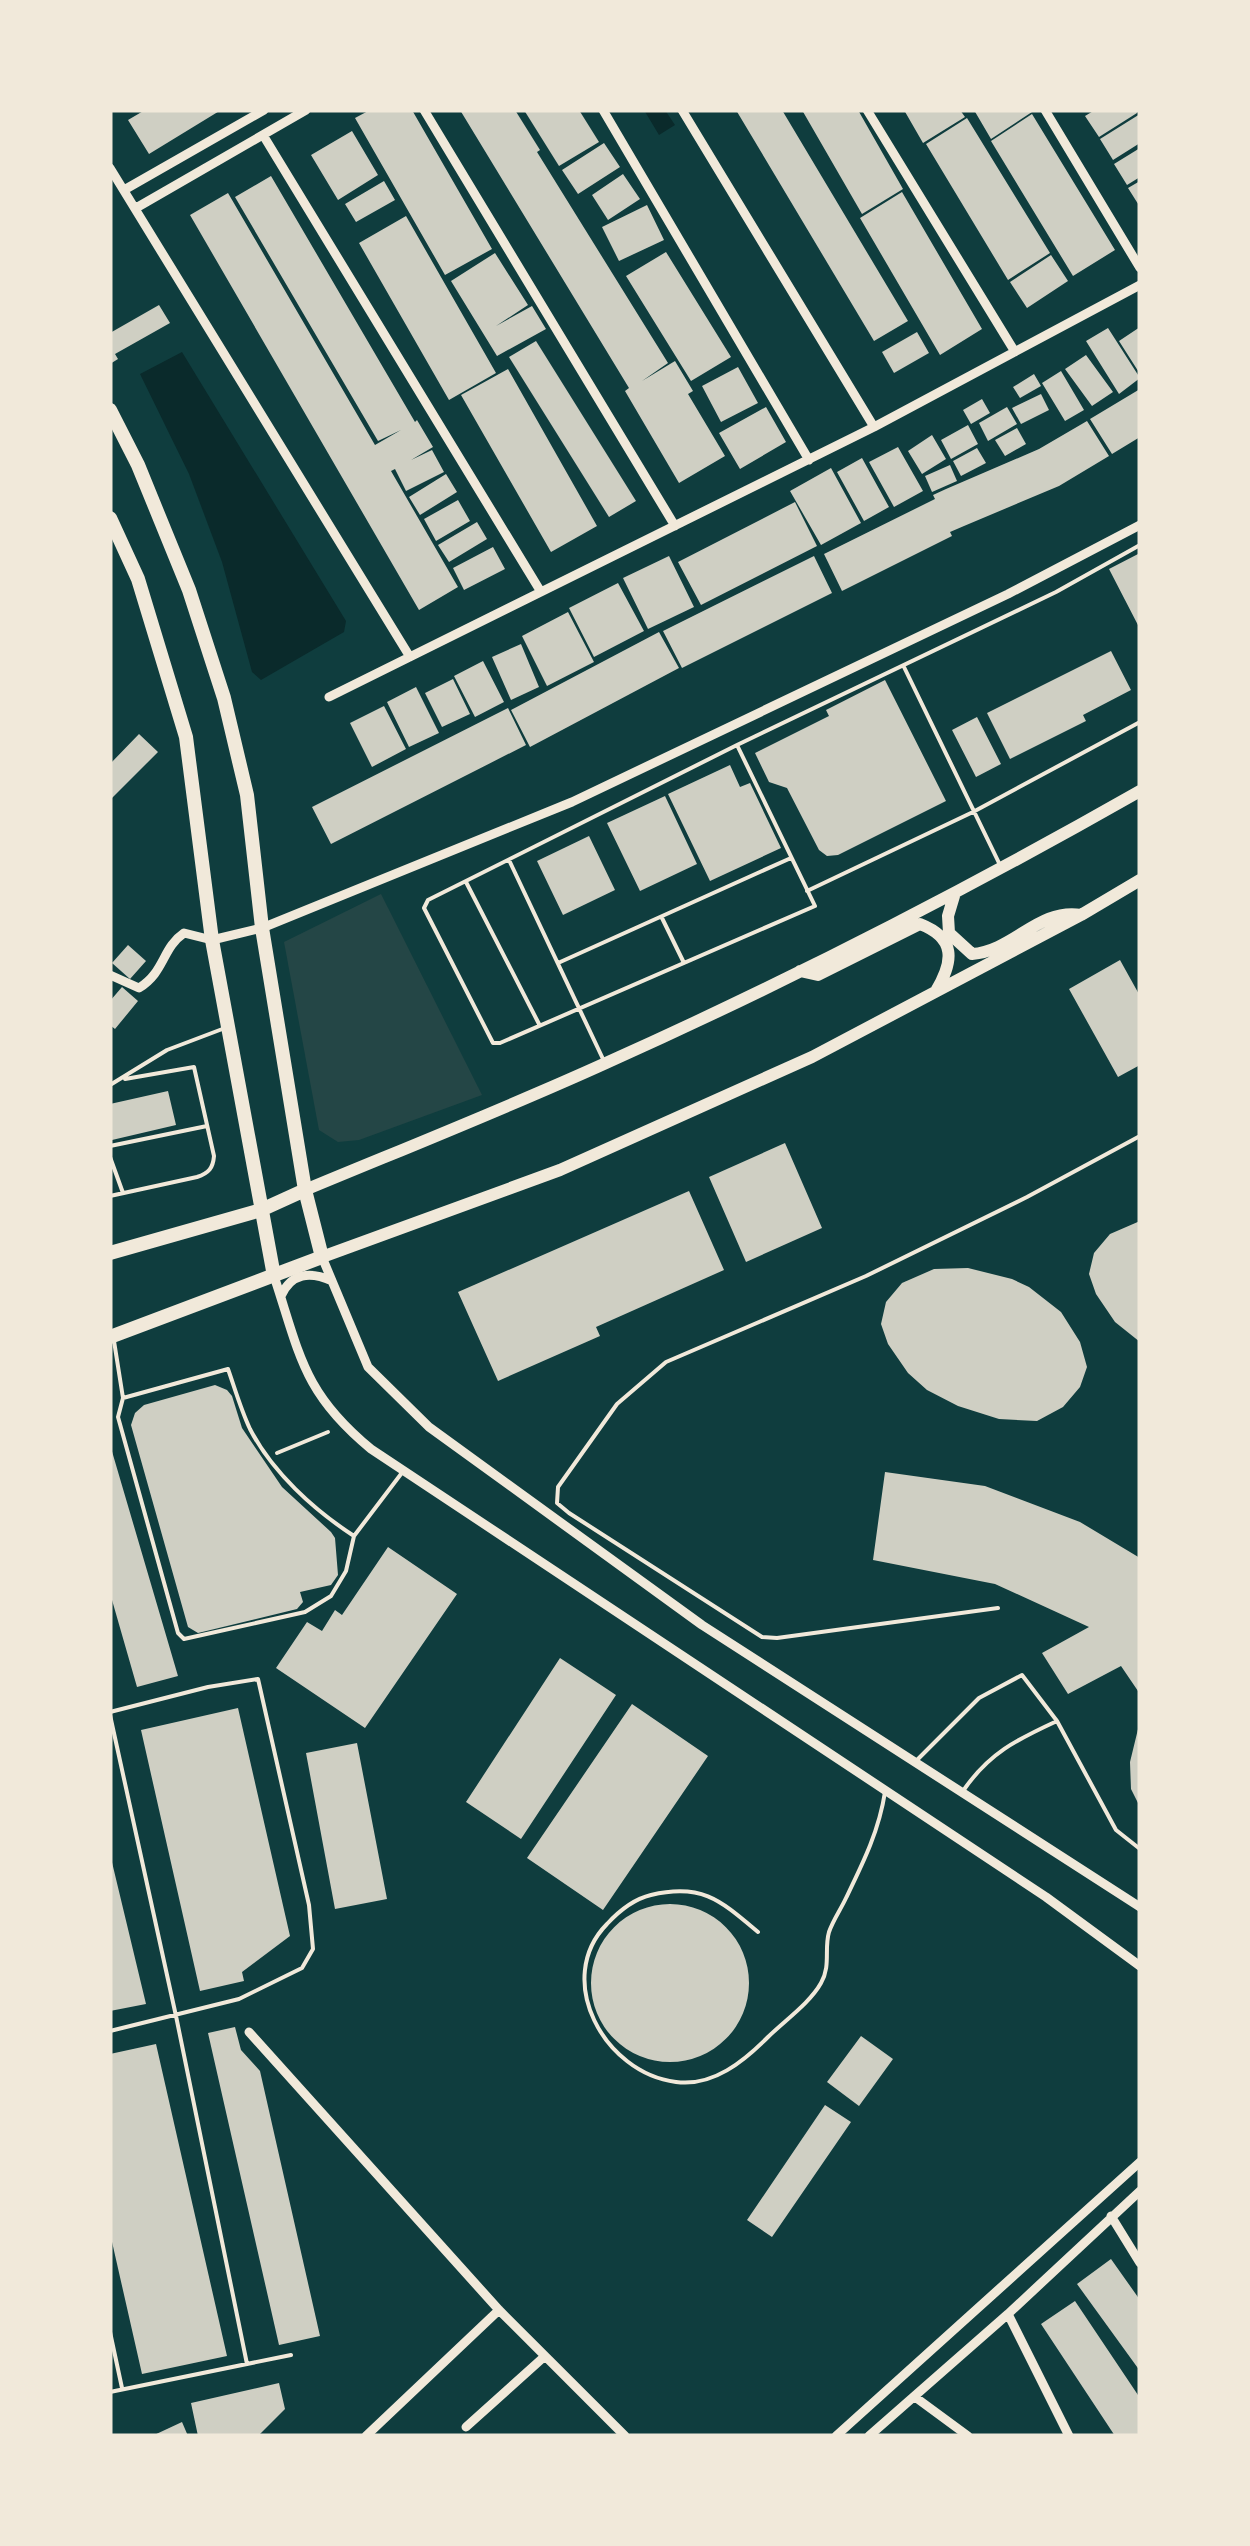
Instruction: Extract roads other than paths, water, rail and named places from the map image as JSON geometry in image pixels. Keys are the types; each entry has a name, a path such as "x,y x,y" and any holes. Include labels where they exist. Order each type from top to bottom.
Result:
{"main road":[{"path":"110,410 138,464 189,590 224,698 247,795 262,928 306,1190 322,1258"},
{"path":"110,518 138,579 186,737 212,940 274,1276"},
{"path":"110,1253 261,1210 606,1064 954,896 1140,791"},
{"path":"112,1336 560,1170 812,1057 1140,880"},
{"path":"954,896 948,916 949,933 972,954 988,953 1060,912 1081,915"},
{"path":"800,972 818,975 920,924 933,929 949,950 945,976 934,993"}],"street":[{"path":"124,190 264,110"},
{"path":"136,208 306,110"},
{"path":"424,110 675,526"},
{"path":"603,110 809,460"},
{"path":"682,110 874,427"},
{"path":"867,110 1015,352"},
{"path":"1045,110 1140,268"},
{"path":"263,135 541,592"},
{"path":"110,168 410,657"},
{"path":"329,697 874,427 1140,285"},
{"path":"110,976 139,988 154,979 174,940 184,933 212,940 262,928 572,802 914,640 1140,525"},
{"path":"322,1258 368,1367 429,1427 702,1625 1140,1907"},
{"path":"280,1296 298,1276 318,1275 332,1281"},
{"path":"274,1276 307,1377 342,1426 403,1471 1046,1897 1140,1966"},
{"path":"249,2032 499,2310 625,2436"},
{"path":"836,2436 1140,2162"},
{"path":"870,2436 1140,2191"},
{"path":"1111,2216 1140,2263"},
{"path":"366,2436 499,2310"},
{"path":"1008,2314 1069,2436"},
{"path":"466,2427 546,2356"},
{"path":"915,2397 968,2436"}],"lane":[{"path":"737,744 815,906 500,1044 491,1040 424,905 737,744 1056,592 1140,545"},
{"path":"903,665 1002,870"},
{"path":"807,891 973,812 1140,722"},
{"path":"558,963 791,858"},
{"path":"509,860 606,1064"},
{"path":"466,882 540,1026"},
{"path":"661,916 684,963"},
{"path":"110,1085 168,1050 230,1026"},
{"path":"110,1196 207,1174 213,1166 194,1067 124,1078"},
{"path":"110,1146 207,1126"},
{"path":"998,1608 762,1637 569,1513 557,1503 558,1487 617,1404 666,1362 866,1276 1140,1136"},
{"path":"110,1157 123,1193"},
{"path":"112,1336 123,1398 118,1418 178,1633 184,1639 305,1612 332,1596 346,1571 354,1536 403,1471"},
{"path":"123,1398 228,1369 250,1428 268,1457 306,1500 354,1536"},
{"path":"915,1762 979,1698 1022,1675 1057,1720 1116,1830 1140,1850"},
{"path":"110,2031 176,2016 239,1999 302,1968 314,1949 308,1904 258,1679 208,1687 110,1713 176,2016 247,2364"},
{"path":"963,1792 998,1750 1057,1720"},
{"path":"758,1932 724,1902 698,1891 671,1890 640,1898 614,1916 594,1937 586,1960 583,1996 598,2030 624,2057 648,2072 677,2082 714,2076 739,2066 820,1986 828,1965 828,1934 881,1822 885,1792"},
{"path":"110,2332 122,2388"},
{"path":"110,2392 292,2355"}]}
